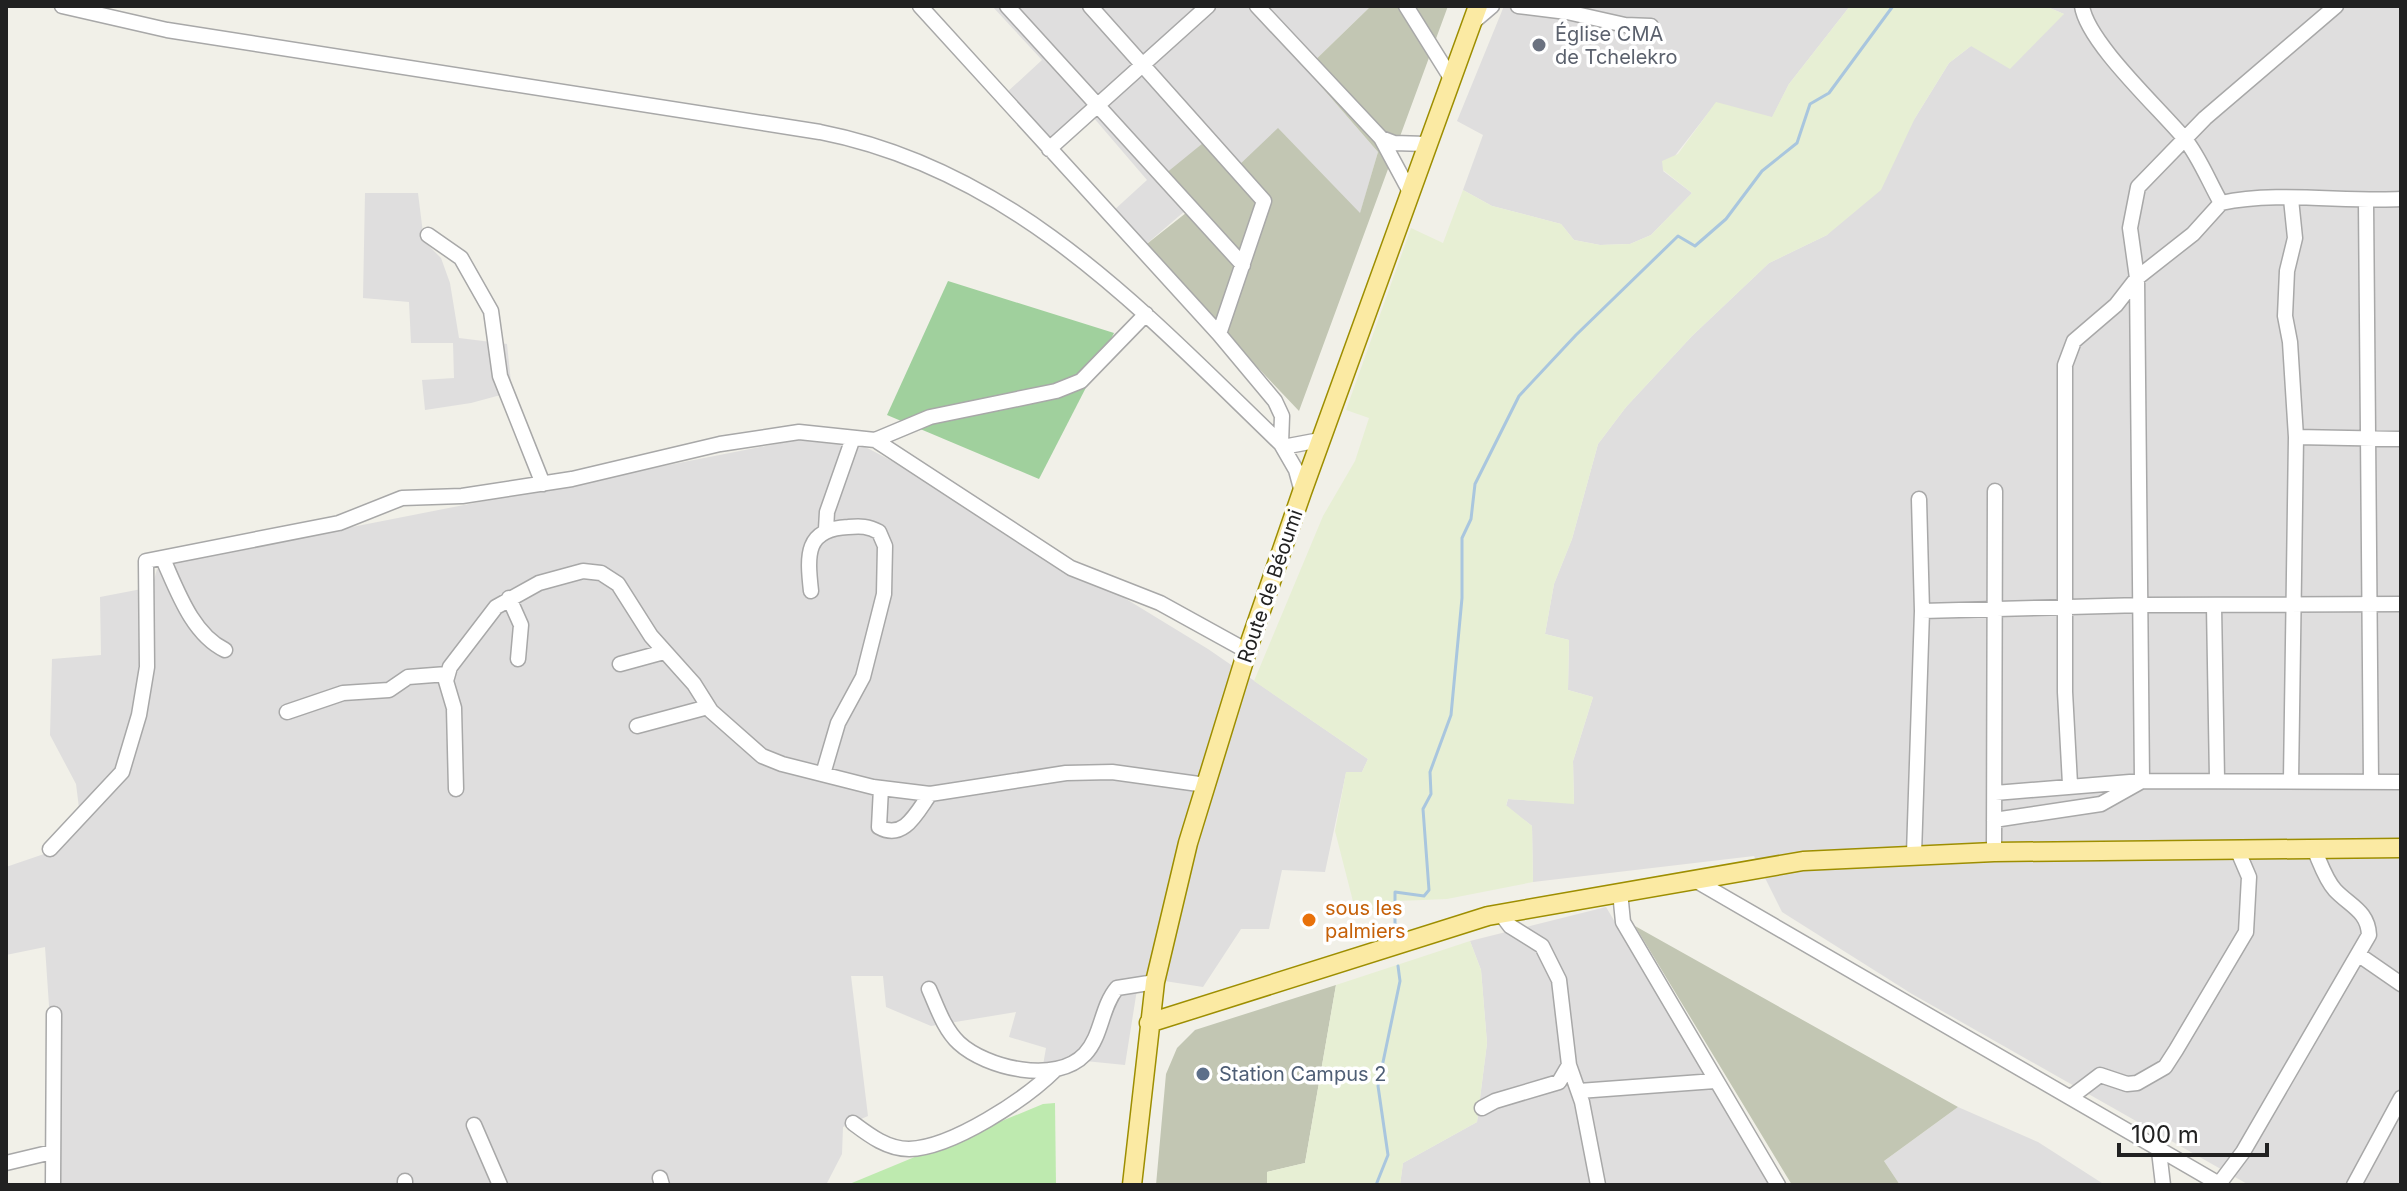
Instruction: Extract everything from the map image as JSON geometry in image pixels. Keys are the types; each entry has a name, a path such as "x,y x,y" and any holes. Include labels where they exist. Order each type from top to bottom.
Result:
{"main road":[{"name":"Route de Béoumi","path":"1132,1185 1155,982 1171,907 1206,785 1247,651 1320,440 1475,14"},
{"path":"1149,1023 1501,914 1803,861 1994,852 2401,848"}],"street":[{"path":"62,6 167,30 849,137 967,184 1045,230 1092,265 1282,446 1296,470 1302,492"},
{"path":"920,6 1219,334 1275,401 1282,416 1282,446"},
{"path":"1007,6 1243,265"},
{"path":"1090,6 1264,201 1219,334"},
{"path":"1049,149 1208,6"},
{"path":"1257,6 1381,138 1409,190"},
{"path":"1406,6 1451,78"},
{"path":"1475,14 1492,6"},
{"path":"1518,6 1576,13 1625,25 1651,26"},
{"path":"2082,6 2086,22 2146,100 2186,140 2221,203"},
{"path":"2142,781 2143,605 2137,278 2130,228 2138,187 2205,118 2336,6"},
{"path":"1381,138 1394,143 1426,144"},
{"path":"2070,784 2065,607 2065,365 2074,341 2116,305 2137,278 2193,234 2221,203 2256,198 2366,202 2401,199"},
{"path":"2291,199 2295,238 2287,271 2285,316 2290,342 2296,437 2291,780"},
{"path":"2366,202 2371,782"},
{"path":"428,235 461,258 491,311 502,384 543,484"},
{"path":"50,849 122,772 139,715 147,667 146,561 339,523 402,498 462,496 543,484 762,437 799,432 875,440 930,417 1056,391 1081,381 1146,314"},
{"path":"2296,437 2401,439"},
{"path":"826,529 827,512 853,438"},
{"path":"875,440 1071,568 1160,603 1247,651"},
{"path":"1282,446 1320,440"},
{"path":"1994,852 1995,491"},
{"path":"1914,854 1922,611 1919,499"},
{"path":"811,591 809,556 820,533 826,529 869,526 879,532 885,546 884,594 863,677 838,723 823,774"},
{"path":"163,559 188,613 215,645 225,650"},
{"path":"456,789 454,708 447,674 485,620 509,598 565,573 601,573 618,584 664,652 694,684 708,707 762,756 881,788 930,794 1066,773 1112,772 1206,785"},
{"path":"509,598 521,625 518,659"},
{"path":"1922,611 2143,605 2401,604"},
{"path":"2214,606 2217,779"},
{"path":"620,664 664,652"},
{"path":"287,712 343,693 389,690 408,677 447,674"},
{"path":"637,726 708,707"},
{"path":"1994,820 2101,804 2142,781"},
{"path":"1995,793 2070,784 2142,781 2401,782"},
{"path":"881,788 877,820 879,827 893,832 903,829 930,794"},
{"path":"2071,1097 2100,1075 2127,1084 2137,1083 2165,1067 2246,932 2249,877 2237,849"},
{"path":"1693,879 2220,1184 2243,1152 2369,935 2368,923 2361,911 2336,891 2314,849"},
{"path":"1620,892 1623,922 1778,1185"},
{"path":"1501,914 1510,926 1542,946 1559,980 1569,1065 1579,1091 1598,1185"},
{"path":"2359,955 2401,984"},
{"path":"853,1123 889,1145 909,1149 927,1145 1009,1108 1056,1069 1084,1055 1117,988 1155,982"},
{"path":"929,989 943,1022 959,1043 1007,1067 1056,1069"},
{"path":"53,1185 54,1014"},
{"path":"1482,1108 1495,1101 1559,1082 1569,1065"},
{"path":"1579,1091 1715,1081"},
{"path":"2354,1185 2401,1098"},
{"path":"474,1125 500,1185"},
{"path":"2159,1151 2163,1185"},
{"path":"6,1163 52,1152"}],"shaded area":[{"path":"992,6 1371,6 1306,69 1378,152 1360,214 1235,168 1143,247 1112,212 1147,180 1093,117 1054,148 1005,94 1042,60"},
{"path":"1371,6 1448,6 1299,411 1143,247 1191,209 1165,174 1208,139 1236,168 1278,128 1360,213 1378,152 1306,69"},
{"path":"1504,6 1850,6 1789,84 1772,118 1716,103 1663,171 1692,193 1651,235 1630,244 1600,245 1574,240 1561,224 1492,206 1463,190 1483,135 1457,121"},
{"path":"1850,6 2045,6 2064,14 2010,69 1971,46 1949,63 1915,118 1881,190 1827,235 1769,263 1692,336 1626,407 1598,444 1572,539 1554,584 1545,634 1569,640 1568,690 1593,697 1573,761 1574,804 1508,799 1506,805 1532,826 1533,882 1447,899 1398,901 1357,917 1335,831 1346,772 1362,772 1368,759 1254,681 1323,516 1355,461 1369,418 1346,410 1411,228 1443,243 1463,190 1492,206 1561,224 1574,240 1600,245 1630,244 1651,235 1692,193 1663,170 1662,161 1678,154 1716,102 1772,117 1789,84"},
{"path":"2045,6 2401,6 2401,1185 2249,1185 1912,994 1782,912 1754,856 1533,882 1532,826 1506,806 1508,799 1574,803 1573,761 1593,697 1568,690 1569,640 1545,634 1554,584 1572,539 1598,444 1626,407 1692,336 1769,263 1827,235 1915,118 1949,63 1971,46 2064,14"},
{"path":"365,193 418,193 424,241 441,258 450,283 459,338 507,344 512,392 471,403 425,410 422,380 454,378 453,343 411,343 409,302 363,298"},
{"path":"801,439 854,441 951,492 1208,649 1368,759 1362,772 1346,773 1325,872 1282,870 1269,929 1241,929 1203,987 1139,977 1125,1065 1085,1061 1042,1071 1046,1048 1009,1037 1016,1012 931,1026 886,1007 883,976 851,976 868,1116 843,1127 842,1154 826,1185 56,1185 57,1123 45,947 6,955 6,867 44,854 79,808 76,784 50,735 52,659 101,655 100,597 152,587 157,569 173,562"},
{"path":"1606,907 1772,1185 1400,1185 1403,1163 1477,1122 1487,1043 1481,970 1470,941"},
{"path":"1635,926 1958,1107 1884,1161 1900,1185 1792,1185"},
{"path":"1470,941 1481,970 1487,1043 1477,1122 1403,1163 1400,1185 1267,1185 1267,1172 1305,1163 1336,985"},
{"path":"1336,985 1305,1163 1267,1172 1267,1185 1156,1185 1166,1074 1177,1048 1195,1030"},
{"path":"1958,1107 2038,1142 2105,1185 1900,1185 1884,1161"}],"green space":[{"path":"948,281 1114,333 1039,479 887,415"},
{"path":"1055,1103 1056,1185 847,1185 1043,1104"}],"waterway":[{"path":"1395,924 1395,892 1424,896 1429,890 1423,809 1431,794 1430,772 1451,715 1462,598 1462,538 1471,519 1475,484 1519,396 1576,335 1678,236 1695,246 1726,219 1762,171 1797,143 1810,104 1829,93 1893,6"},
{"path":"1376,1185 1388,1155 1378,1086 1400,981 1398,966"}],"place":[{"name":"Église CMA de Tchelekro","path":"1539,45"},
{"name":"sous les palmiers","path":"1309,920"},
{"name":"Station Campus 2","path":"1203,1074"}]}
